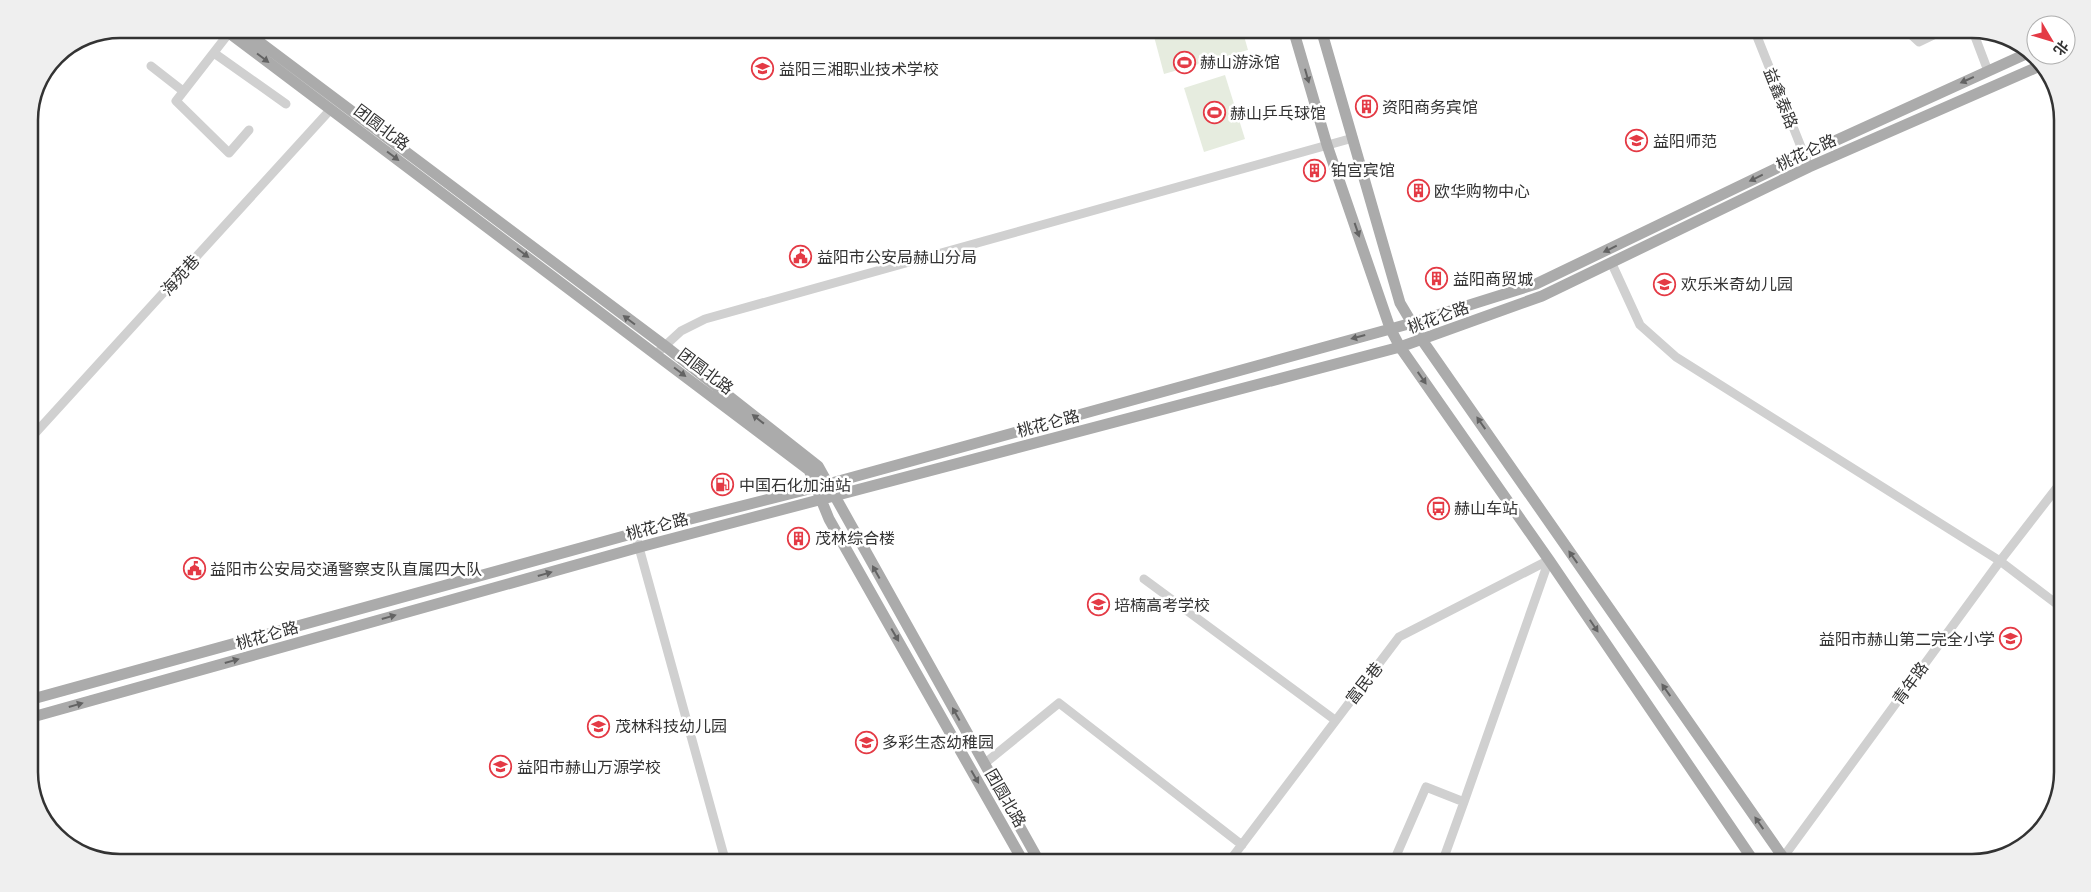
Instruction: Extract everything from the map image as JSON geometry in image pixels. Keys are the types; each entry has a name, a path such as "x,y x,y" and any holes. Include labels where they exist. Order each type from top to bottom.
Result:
{"main road":[{"name":"团圆北路","path":"235,38 818,466 1035,854"},
{"name":"团圆北路","path":"254,38 661,350 808,470 817,487 820,501 1019,854"},
{"path":"1296,38 1328,145 1390,328 1400,347 1549,560 1749,854"},
{"path":"1325,38 1400,303 1422,340 1778,854"},
{"name":"桃花仑路","path":"38,698 635,532 817,487 1412,323 1536,284 1804,155 2023,55"},
{"name":"桃花仑路","path":"38,715 640,547 820,501 1422,340 1542,296 1612,264 1809,167 2035,68"}],"street":[{"path":"222,38 214,53 176,101 229,153 249,130"},
{"name":"益鑫泰路","path":"1758,38 1809,167"},
{"path":"1914,38 1918,42 1927,38"},
{"path":"1976,38 1988,71"},
{"path":"214,53 286,104"},
{"path":"151,66 184,91"},
{"name":"海苑巷","path":"38,430 331,110"},
{"path":"661,350 681,331 706,319 1353,138"},
{"path":"1612,264 1640,325 1676,357 2000,561 2054,602"},
{"name":"青年路","path":"1788,854 2000,561 2054,492"},
{"path":"635,532 724,854"},
{"path":"1445,854 1549,560"},
{"name":"富民巷","path":"1235,854 1399,637 1549,560"},
{"path":"1144,579 1336,720"},
{"path":"984,764 1060,703 1242,845"},
{"path":"1397,854 1426,787 1464,802"}],"shaded area":[{"name":"赫山游泳馆","path":"1154,38 1245,38 1248,50 1164,74"},
{"name":"赫山乒乓球馆","path":"1225,75 1245,139 1204,152 1184,88"}],"place":[{"name":"赫山游泳馆","path":"1184,62"},
{"name":"益阳三湘职业技术学校","path":"763,69"},
{"name":"资阳商务宾馆","path":"1366,107"},
{"name":"赫山乒乓球馆","path":"1214,113"},
{"name":"益阳师范","path":"1637,141"},
{"name":"铂宫宾馆","path":"1315,170"},
{"name":"欧华购物中心","path":"1418,191"},
{"name":"益阳市公安局赫山分局","path":"801,257"},
{"name":"益阳商贸城","path":"1437,279"},
{"name":"欢乐米奇幼儿园","path":"1665,284"},
{"name":"中国石化加油站","path":"723,485"},
{"name":"赫山车站","path":"1438,508"},
{"name":"茂林综合楼","path":"799,538"},
{"name":"益阳市公安局交通警察支队直属四大队","path":"194,569"},
{"name":"培楠高考学校","path":"1098,605"},
{"name":"益阳市赫山第二完全小学","path":"2011,639"},
{"name":"茂林科技幼儿园","path":"599,726"},
{"name":"多彩生态幼稚园","path":"866,742"},
{"name":"益阳市赫山万源学校","path":"501,767"}]}
